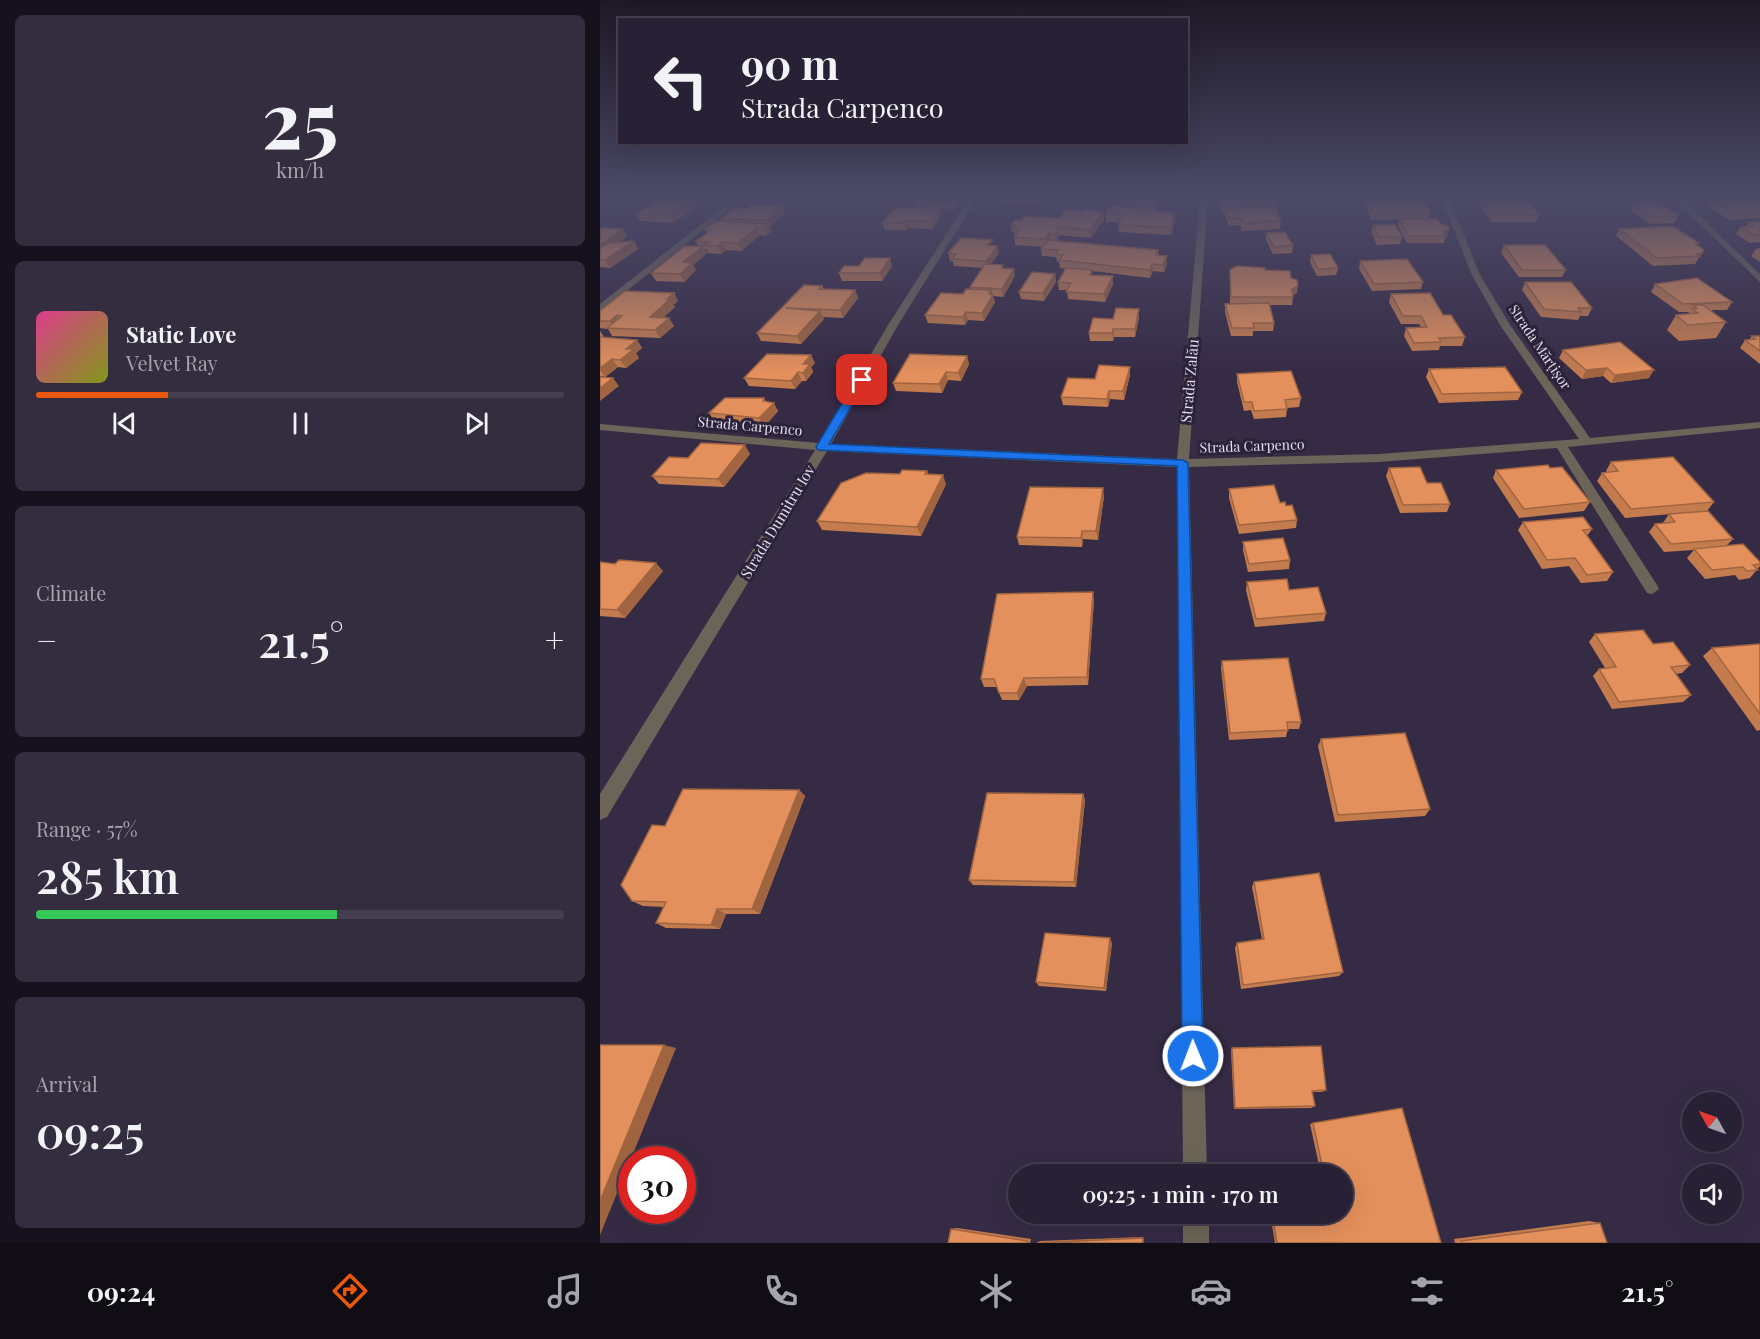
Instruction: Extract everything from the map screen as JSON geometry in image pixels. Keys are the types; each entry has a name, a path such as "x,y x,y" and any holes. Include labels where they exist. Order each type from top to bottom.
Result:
{"street":[{"path":"600,309 664,258"},
{"name":"Strada Dumitru Iov","path":"600,812 754,562 821,447 831,434 893,324 935,258"},
{"name":"Strada Zalău","path":"1195,1164 1183,463 1199,258"},
{"name":"Strada Mărțișor","path":"1469,258 1475,273 1505,325 1587,441"},
{"path":"1738,258 1760,279"},
{"name":"Strada Carpenco","path":"600,427 821,447 1183,463 1380,458 1760,425"},
{"path":"1560,444 1652,589"},
{"path":"1196,1224 1196,1243"}],"building":[{"path":"670,258 688,258 683,262 692,263 680,274 651,273"},
{"path":"865,258 890,258 880,273 839,273 844,266 859,266"},
{"path":"953,258 988,258 986,261"},
{"path":"1061,258 1166,258 1163,265 1152,264 1150,270 1059,260"},
{"path":"1313,258 1332,258 1338,268 1318,269"},
{"path":"1513,258 1556,258 1566,270 1522,270"},
{"path":"1407,259 1423,282 1374,284 1360,261"},
{"path":"985,264 1003,265 1002,268 1014,269 1002,289 970,287"},
{"path":"1237,266 1290,271 1291,278 1297,280 1298,286 1292,289 1293,297 1231,297 1230,270"},
{"path":"1066,268 1092,270 1090,275 1113,276 1104,294 1066,292 1071,283 1058,282"},
{"path":"1032,272 1055,274 1043,293 1019,292"},
{"path":"1697,278 1732,302 1683,304 1655,284"},
{"path":"1525,282 1571,282 1592,308 1578,308 1581,312 1544,309"},
{"path":"804,285 822,286 819,289 855,290 840,310 786,308 820,311 797,336 757,333"},
{"path":"966,289 991,290 989,294 993,295 982,313 966,312 963,317 925,315 941,293 963,294"},
{"path":"625,291 674,293 650,317 669,318 655,330 607,328 622,316 617,315 610,321 600,321 600,311"},
{"path":"1430,293 1443,315 1451,315 1465,337 1439,338 1441,342 1414,343 1406,328 1427,327 1421,316 1403,316 1391,294"},
{"path":"1269,303 1274,323 1253,323 1254,328 1232,328 1225,304"},
{"path":"1693,305 1703,305 1726,322 1688,325 1676,315 1698,313 1692,309 1697,308"},
{"path":"1116,308 1139,309 1135,329 1113,329 1112,333 1089,333 1093,318 1113,319"},
{"path":"1752,336 1760,336 1760,351 1745,340 1756,339"},
{"path":"600,337 637,340 626,349 634,349 620,360 612,359 600,368"},
{"path":"1620,342 1654,370 1615,375 1607,368 1586,370 1563,350"},
{"path":"767,354 811,355 803,364 810,364 803,373 798,372 791,381 744,378"},
{"path":"910,354 967,356 958,373 946,372 939,384 893,383"},
{"path":"1099,365 1130,367 1123,391 1109,391 1107,399 1061,397 1068,378 1095,379"},
{"path":"1505,367 1522,392 1442,394 1429,369"},
{"path":"1291,371 1301,398 1285,400 1287,409 1254,411 1252,402 1244,402 1237,374"},
{"path":"600,377 613,378 600,388"},
{"path":"725,398 764,398 763,401 774,403 759,418 709,413"},
{"path":"701,443 745,445 718,479 652,476 669,457 688,458"},
{"path":"1673,457 1714,502 1631,509 1602,473 1618,471 1611,462"},
{"path":"1548,465 1550,468 1562,467 1590,502 1524,509 1496,470"},
{"path":"1420,467 1427,483 1441,483 1450,504 1403,505 1389,468"},
{"path":"902,470 927,471 925,474 943,475 917,527 817,521 841,483 866,473 900,474"},
{"path":"1274,485 1280,503 1285,502 1286,506 1292,505 1297,520 1239,525 1229,489"},
{"path":"1030,487 1103,488 1096,531 1082,531 1081,538 1017,537"},
{"path":"1708,511 1733,539 1671,544 1655,524 1675,522 1669,514"},
{"path":"1583,517 1592,529 1583,530 1613,572 1587,575 1575,558 1547,560 1523,522"},
{"path":"1283,538 1290,560 1249,564 1243,542"},
{"path":"1743,544 1760,562 1760,564 1753,565 1758,570 1747,571 1743,567 1712,570 1694,549"},
{"path":"619,560 656,563 617,610 600,609 600,562 615,564"},
{"path":"1287,579 1289,590 1318,587 1326,613 1256,619 1247,582"},
{"path":"1093,592 1087,677 1024,678 1017,693 999,693 994,679 981,679 997,594"},
{"path":"1643,630 1653,644 1673,642 1690,665 1671,667 1691,695 1619,702 1599,669 1616,667 1595,634"},
{"path":"1760,644 1760,714 1712,648"},
{"path":"1288,658 1301,722 1287,722 1288,730 1230,733 1222,661"},
{"path":"1405,733 1430,809 1338,815 1321,739"},
{"path":"683,789 799,790 752,909 717,909 711,925 656,923 666,902 632,901 621,885 652,825 665,826"},
{"path":"987,793 1083,794 1074,882 969,880"},
{"path":"1319,873 1343,972 1243,985 1237,943 1264,939 1254,882"},
{"path":"1045,933 1110,938 1104,988 1036,982"},
{"path":"600,1045 664,1045 623,1146 618,1146 618,1157 600,1201"},
{"path":"1321,1046 1326,1090 1312,1091 1315,1106 1235,1108 1232,1048"},
{"path":"1402,1108 1441,1243 1277,1243 1274,1224 1353,1224 1353,1164 1322,1164 1313,1123"},
{"path":"1600,1223 1607,1243 1462,1243 1461,1241"},
{"path":"951,1229 1027,1241 1027,1243 948,1243"},
{"path":"1143,1238 1143,1243 1037,1243"}],"route":[{"path":"862,380 821,447 1183,463 1193,1056"}]}
